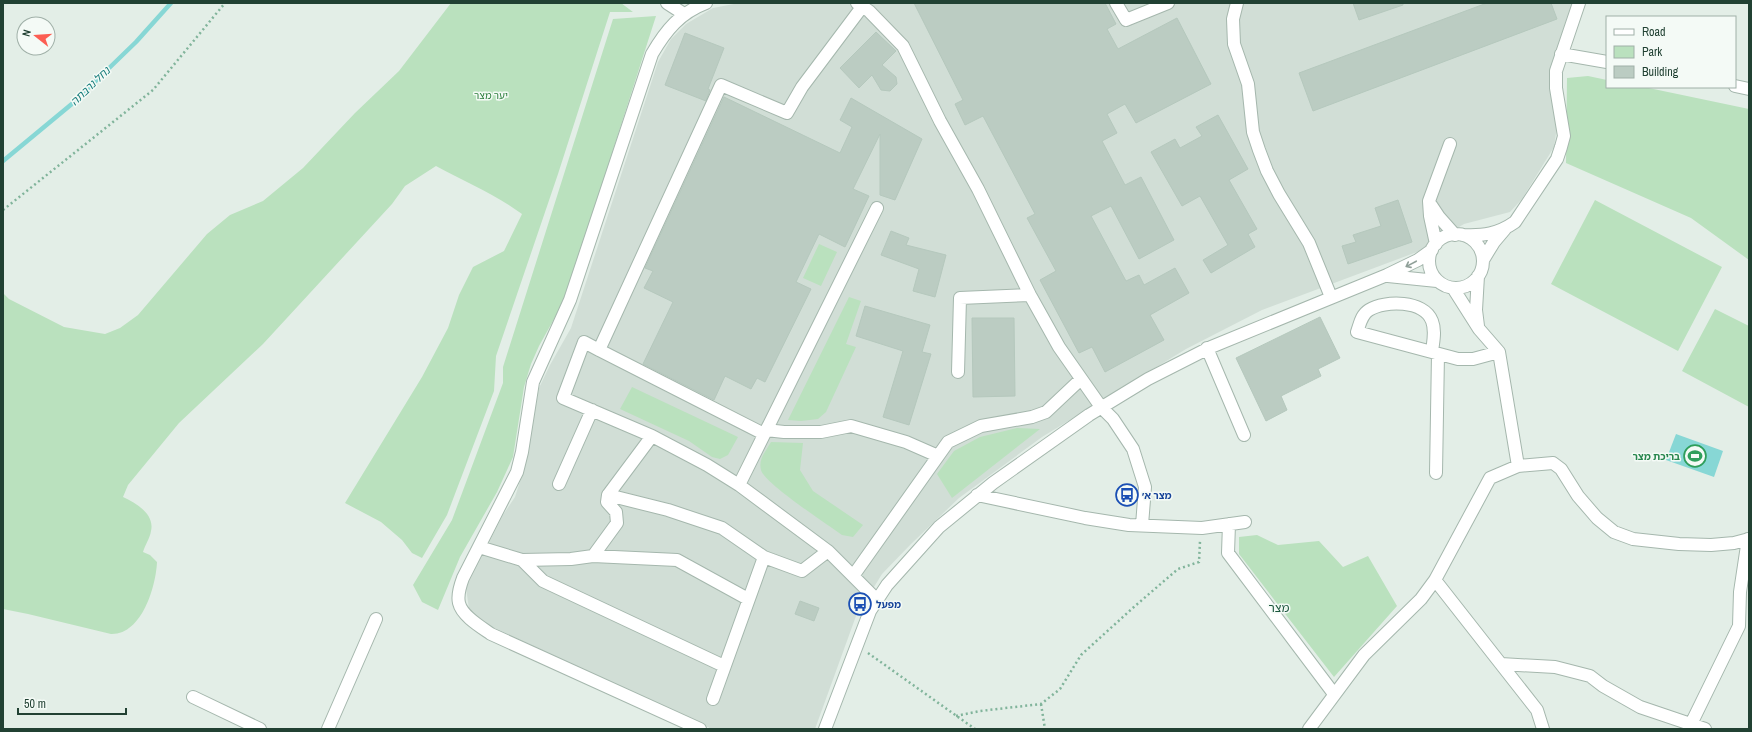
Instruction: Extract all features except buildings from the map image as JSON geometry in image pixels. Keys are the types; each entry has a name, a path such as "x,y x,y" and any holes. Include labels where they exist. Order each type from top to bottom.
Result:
{"street":[{"path":"667,3 684,14"},
{"path":"700,729 491,634 464,612 459,604 459,591 463,578 517,472 522,452 533,382 570,300 652,54 662,36 684,14 706,3"},
{"path":"1116,3 1126,20 1168,3"},
{"path":"1237,3 1234,19 1234,44 1248,84 1253,132 1267,171 1279,194 1309,243 1331,297"},
{"path":"825,729 863,625 877,600 924,542 939,527 977,495 1052,440 1100,408 1148,379 1207,348 1387,275 1418,260 1441,239 1459,235 1487,235 1506,228 1515,222 1557,159 1562,147 1564,136 1556,88 1556,71 1579,3"},
{"path":"599,350 720,85 787,113 802,87 860,5 869,11 903,46 940,121 978,189 1030,295 1059,348 1100,408 1113,419 1133,449 1145,487 1142,525"},
{"path":"1561,54 1606,62"},
{"path":"1736,86 1749,89"},
{"path":"1429,201 1434,211 1459,235 1475,242 1479,247 1483,260 1482,268 1478,276 1467,286 1453,288 1445,286 1432,274 1430,266 1430,258 1434,247 1429,201 1450,144"},
{"path":"739,485 877,208"},
{"path":"1483,260 1494,242 1506,228"},
{"path":"1387,275 1437,280"},
{"path":"1478,276 1476,310 1478,329"},
{"path":"1453,288 1478,329 1499,352 1518,466"},
{"path":"958,372 960,298 1030,295"},
{"path":"1436,473 1435,353 1432,321 1426,313 1414,306 1402,303 1387,304 1369,310 1362,317 1357,332 1435,353 1458,359 1473,359 1499,352"},
{"path":"877,600 828,551 739,485 707,465 652,436 563,398 584,342 765,432 821,432 851,426 906,442 938,456"},
{"path":"1207,348 1244,435"},
{"path":"854,576 948,442 981,426 1032,417 1046,412 1081,380"},
{"path":"559,484 592,410"},
{"path":"593,556 617,523 616,512 607,502 608,495 652,436"},
{"path":"1309,729 1364,656 1421,599 1435,580 1490,478 1518,466 1553,463 1561,469 1578,496 1598,518 1614,532 1633,539 1711,545 1734,543 1749,539 1740,592 1739,626 1692,724"},
{"path":"608,495 668,510 722,528 764,557 802,571 828,551"},
{"path":"977,495 1085,518 1129,525 1202,528 1245,522"},
{"path":"1230,524 1228,553 1334,694"},
{"path":"480,547 522,560 571,559 593,556 677,560 748,599"},
{"path":"713,699 764,557"},
{"path":"522,560 543,582 724,666"},
{"path":"1435,580 1537,710 1543,729"},
{"path":"328,729 376,619"},
{"path":"1501,664 1555,667 1586,674 1640,707 1705,729"},
{"path":"193,697 260,729"}],"path":[{"path":"3,210 153,90 225,3"},
{"path":"956,716 980,711 1041,704 1060,689 1081,655 1135,606 1178,569 1199,562 1202,528"},
{"path":"856,645 975,729"},
{"path":"1041,704 1045,729"}],"shaded area":[{"path":"739,3 1572,3 1550,69 1557,127 1554,147 1522,199 1510,212 1464,224 1417,252 1262,310 1186,349 1042,437 959,498 882,574 856,616 815,729 712,729 484,623 469,609 466,588 503,515 515,497 525,466 539,388 571,328 658,62 671,39 686,24 713,8"}],"green space":[{"name":"יער מצר","path":"451,3 621,3 633,12 610,12 558,174 496,356 494,391 447,515 422,558 412,553 402,540 381,522 345,503 422,377 448,328 459,295 473,267 504,251 522,214 491,194 436,166 405,186 392,204 263,344 179,423 128,485 123,497 139,506 150,519 150,534 143,552 150,555 157,562 154,584 150,596 139,618 131,627 122,632 111,634 3,609 3,293 9,299 64,327 105,334 120,328 138,315 207,234 230,215 263,201 303,168 355,113 399,71"},
{"path":"656,16 572,278 559,310 531,364 524,387 513,457 497,492 460,557 438,610 422,602 413,585 452,520 503,383 503,367 613,19"},
{"path":"1588,76 1606,80 1606,88 1649,88 1749,109 1749,260 1691,218 1566,163 1567,78"},
{"path":"1595,200 1722,267 1678,351 1551,284"},
{"path":"819,244 837,252 821,286 803,278"},
{"path":"849,297 861,301 846,344 856,347 826,412 818,419 801,421 788,420"},
{"path":"1715,309 1749,326 1749,407 1682,371"},
{"path":"632,387 738,437 728,455 720,459 712,457 689,441 620,409"},
{"path":"1017,428 1040,429 952,498 937,474 954,451 980,437"},
{"path":"771,442 803,443 800,470 813,491 863,525 853,537 842,535 784,493 764,476 760,466 763,455"},
{"path":"1257,535 1278,545 1319,541 1343,567 1368,556 1397,606 1334,677 1239,554 1239,537"}],"water":[{"name":"בריכת מצר","path":"1676,434 1723,451 1714,477 1666,460"}],"waterway":[{"name":"נחל נרבתה","path":"3,161 73,103 136,42 171,3"}],"place":[{"name":"בריכת מצר","path":"1695,456"},
{"name":"מצר א׳","path":"1127,495"},
{"name":"מפעל","path":"860,604"}],"district":[{"name":"מצר","path":"1279,608"}]}
